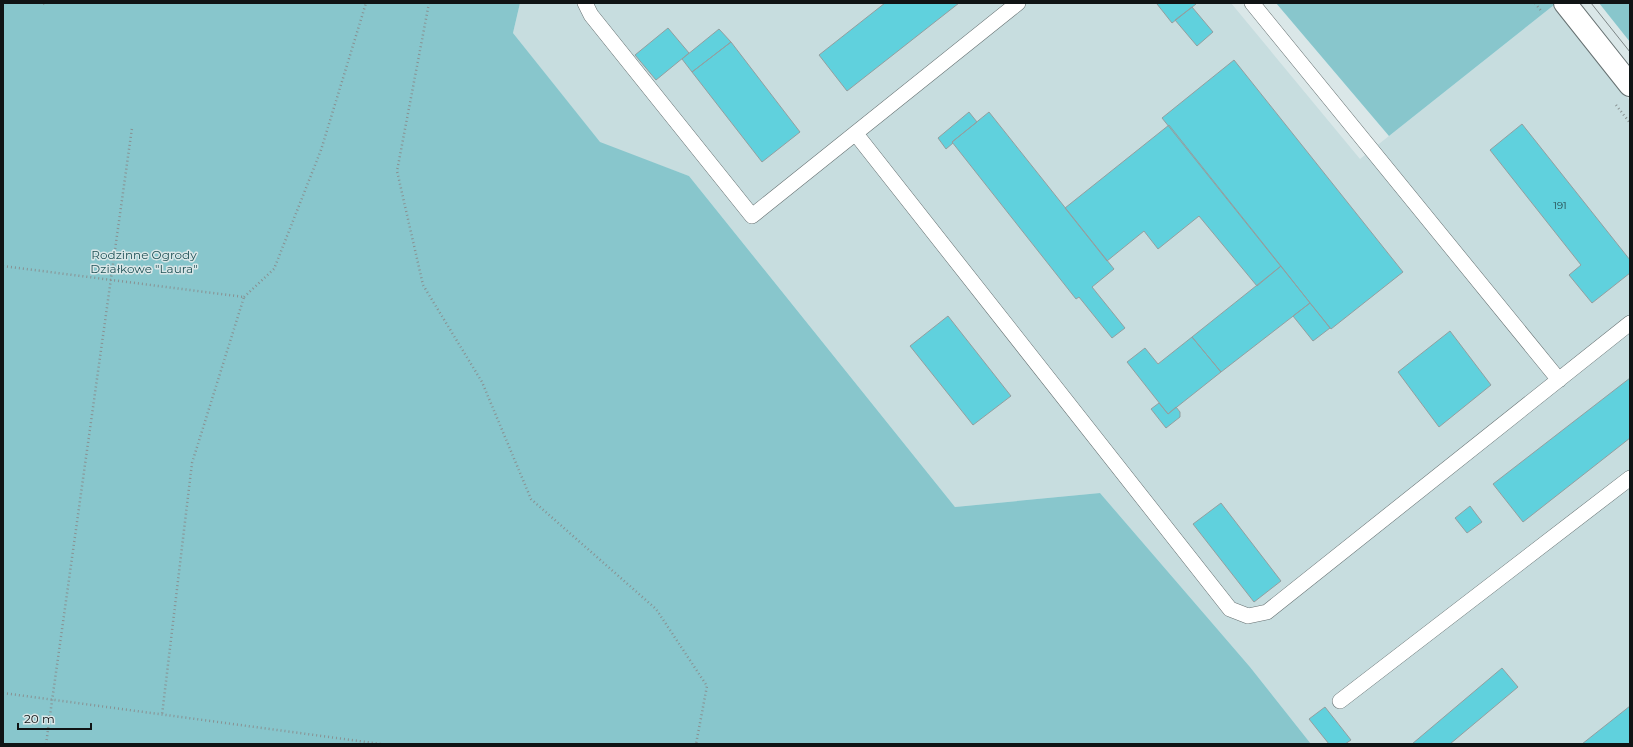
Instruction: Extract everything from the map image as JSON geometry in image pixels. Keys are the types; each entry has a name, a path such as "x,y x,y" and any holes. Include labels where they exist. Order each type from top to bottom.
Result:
{"main road":[{"path":"1565,3 1630,84"}],"lane":[{"path":"586,3 591,14 752,216 1018,3"},
{"path":"1252,3 1559,380"},
{"path":"856,134 1230,609 1248,616 1267,612 1630,323"},
{"path":"1340,701 1630,478"}],"path":[{"path":"162,715 192,463 244,296 274,269 321,150 366,3"},
{"path":"429,3 397,171 423,285 482,382 531,499 656,609 707,686 696,744"},
{"path":"46,744 132,128"},
{"path":"3,266 244,296"},
{"path":"3,694 381,744"}],"shaded area":[{"path":"520,3 1231,3 1360,159 1554,5 1630,101 1630,744 1311,744 1250,667 1100,493 955,507 689,176 600,143 513,33"}],"green space":[{"name":"Rodzinne Ogrody Działkowe \"Laura\"","path":"3,3 520,3 513,33 600,142 689,176 955,507 1100,493 1250,667 1311,744 3,744"},
{"path":"1276,3 1553,3 1554,5 1389,136"},
{"path":"1599,3 1630,3 1630,42"}],"building":[{"path":"885,3 959,3 847,91 819,55"},
{"path":"1157,4 1196,4 1172,23"},
{"path":"1192,7 1213,32 1197,46 1175,20"},
{"path":"668,28 689,53 656,80 635,55"},
{"path":"719,29 731,42 692,72 682,59"},
{"path":"731,42 800,132 762,162 692,72"},
{"path":"1234,60 1403,272 1331,329 1162,118"},
{"path":"969,112 977,122 952,142 953,143 946,149 938,138"},
{"path":"989,112 1114,269 1092,287 1125,328 1112,338 1079,297 1076,299 952,142"},
{"path":"1522,124 1630,260 1630,273 1592,303 1569,275 1581,265 1490,150"},
{"path":"1169,125 1281,266 1257,286 1199,216 1158,249 1144,231 1107,261 1065,208"},
{"path":"1281,266 1310,303 1221,372 1192,337"},
{"path":"1310,303 1330,328 1313,341 1293,316"},
{"path":"948,316 1011,396 973,425 910,346"},
{"path":"1450,331 1491,385 1439,427 1398,372"},
{"path":"1192,337 1221,372 1168,414 1127,362 1145,348 1158,364"},
{"path":"1630,378 1630,438 1523,522 1493,484"},
{"path":"1159,403 1168,414 1176,407 1180,412 1180,417 1166,428 1151,409"},
{"path":"1221,503 1281,581 1254,602 1193,524"},
{"path":"1470,506 1482,522 1467,533 1455,518"},
{"path":"1502,668 1518,687 1450,744 1412,744"},
{"path":"1630,706 1630,744 1582,744"},
{"path":"1325,707 1351,740 1345,744 1329,744 1309,719"}],"tram line":[{"path":"1591,3 1630,52"}]}
